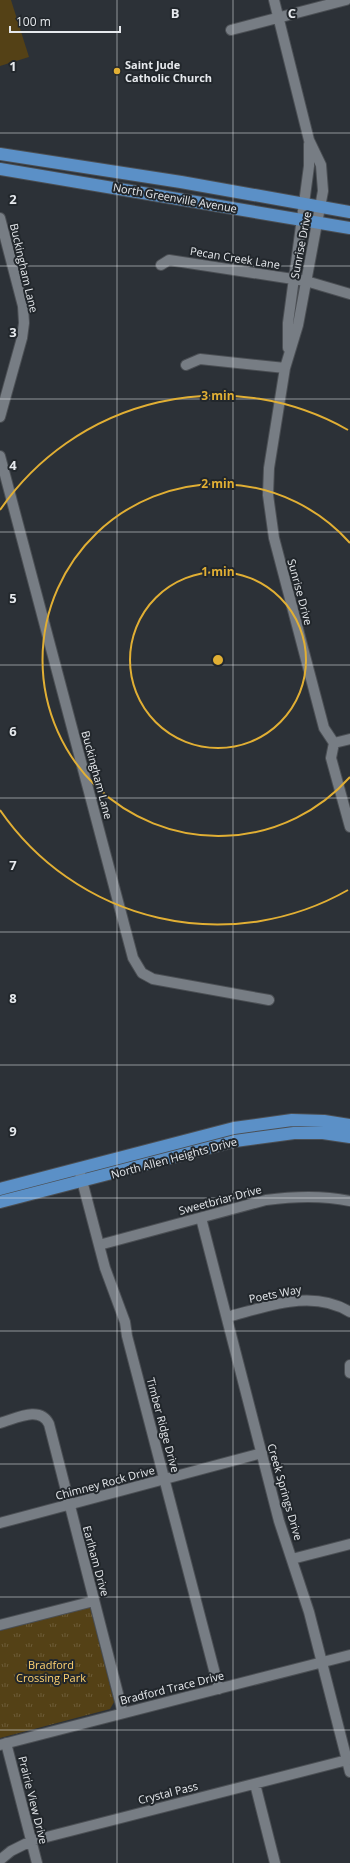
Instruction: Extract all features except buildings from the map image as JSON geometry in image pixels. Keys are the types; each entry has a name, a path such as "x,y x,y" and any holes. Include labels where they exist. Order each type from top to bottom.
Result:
{"main road":[{"name":"North Greenville Avenue","path":"0,154 181,182 350,212"},
{"name":"North Greenville Avenue","path":"0,169 180,198 350,228"},
{"path":"180,198 181,182"},
{"name":"North Allen Heights Drive","path":"0,1189 234,1128 292,1120 324,1121 350,1125"},
{"name":"North Allen Heights Drive","path":"0,1202 82,1182 235,1141 294,1132 323,1133 350,1137"}],"street":[{"name":"Sunrise Drive","path":"274,0 309,140 321,165 323,191 298,325 285,368 269,468 270,518 324,728 334,743"},
{"path":"231,30 346,0"},
{"name":"Sunrise Drive","path":"288,356 288,323 309,166 309,140"},
{"name":"Buckingham Lane","path":"0,218 23,306 24,323 22,338 1,404 0,417"},
{"name":"Pecan Creek Lane","path":"161,265 169,260 293,279 306,281 350,294"},
{"path":"186,364 200,359 285,368"},
{"name":"Buckingham Lane","path":"0,456 133,958 142,974 153,979 268,1000"},
{"path":"350,739 334,743 332,758 350,827"},
{"name":"Timber Ridge Drive","path":"79,1169 105,1268 125,1322 127,1336 219,1688"},
{"name":"Sweetbriar Drive","path":"99,1245 261,1202 288,1197 312,1196 350,1201"},
{"name":"Creek Springs Drive","path":"201,1218 279,1521 309,1612 350,1772"},
{"name":"Poets Way","path":"227,1317 298,1300 334,1305 350,1312"},
{"path":"350,1365 350,1373"},
{"name":"Earlham Drive","path":"0,1423 34,1414 43,1416 48,1424 123,1713"},
{"name":"Chimney Rock Drive","path":"0,1523 262,1453"},
{"path":"292,1559 350,1544"},
{"path":"0,1625 94,1601"},
{"name":"Bradford Trace Drive","path":"3,1744 350,1655"},
{"name":"Prairie View Drive","path":"3,1744 37,1863"},
{"name":"Crystal Pass","path":"0,1860 11,1851 31,1841 347,1760"},
{"path":"255,1784 275,1863"}],"green space":[{"path":"0,0 11,0 29,57 0,66"},
{"name":"Bradford Crossing Park","path":"90,1607 114,1702 110,1709 0,1738 0,1631"}],"place":[{"name":"Saint Jude Catholic Church","path":"117,71"}]}
